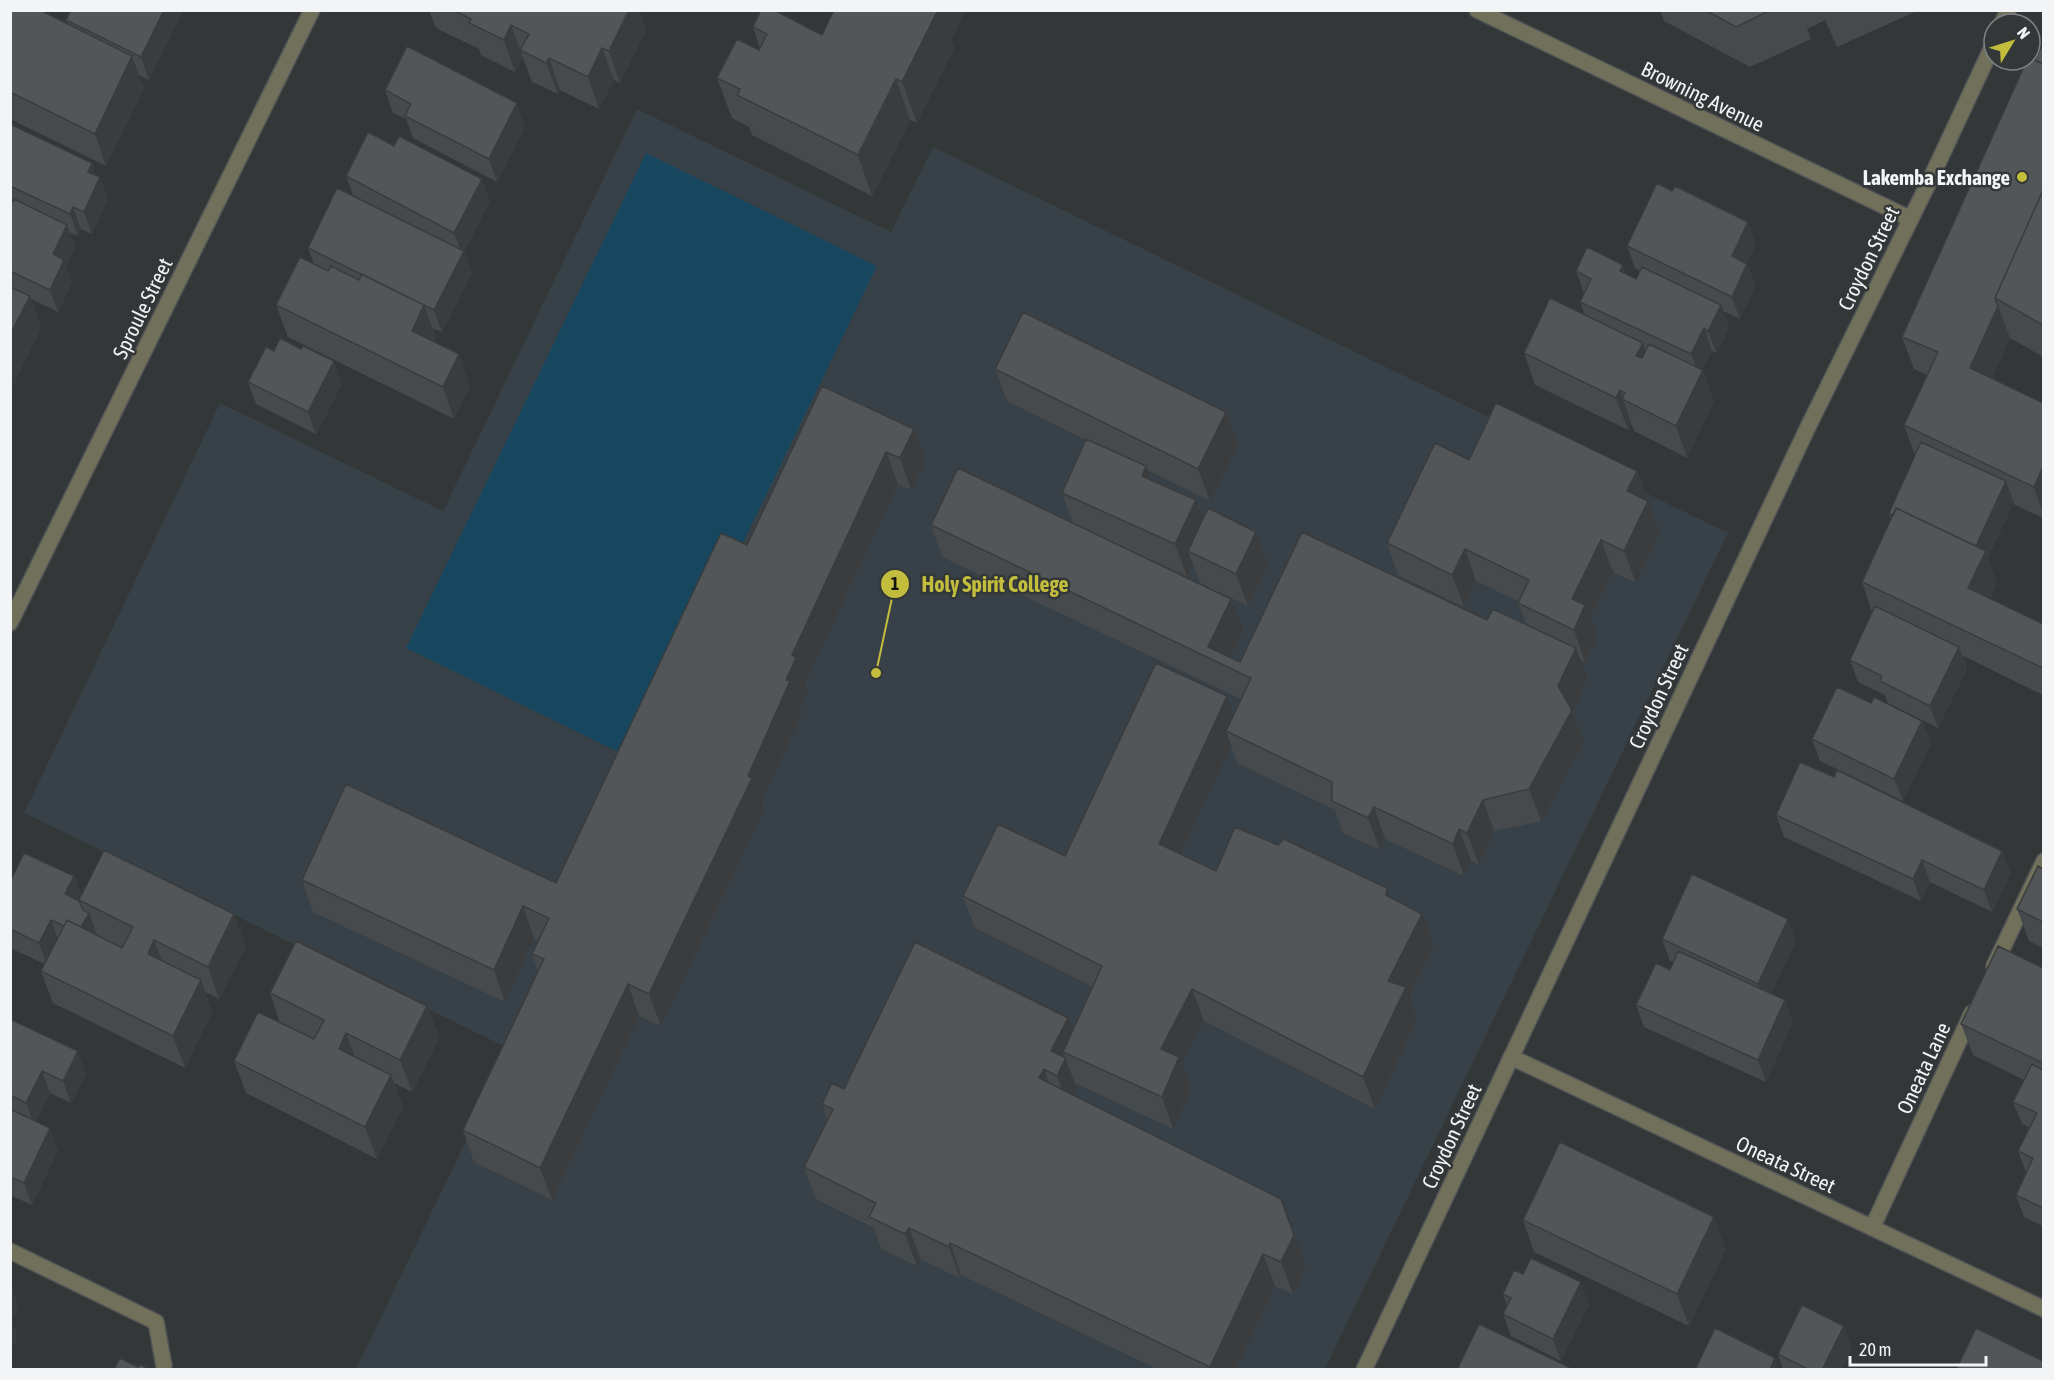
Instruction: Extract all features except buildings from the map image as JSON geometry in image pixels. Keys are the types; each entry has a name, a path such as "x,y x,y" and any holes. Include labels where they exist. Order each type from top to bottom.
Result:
{"street":[{"name":"Sproule Street","path":"10,623 312,10"},
{"name":"Browning Avenue","path":"1478,10 1911,219"},
{"name":"Croydon Street","path":"1364,1370 1807,429 1911,219 1982,68"},
{"path":"1988,979 2043,861"},
{"name":"Oneata Lane","path":"1872,1227 1978,1000"},
{"name":"Oneata Street","path":"1511,1057 2043,1309"},
{"path":"10,1251 156,1322 164,1366"}],"shaded area":[{"path":"637,109 891,232 933,147 1728,533 1325,1369 356,1369 510,1049 24,813 220,403 443,511"},
{"path":"646,153 877,266 637,761 406,648"}],"place":[{"name":"Lakemba Exchange","path":"2022,177"},
{"name":"Holy Spirit College","path":"876,673"}]}
